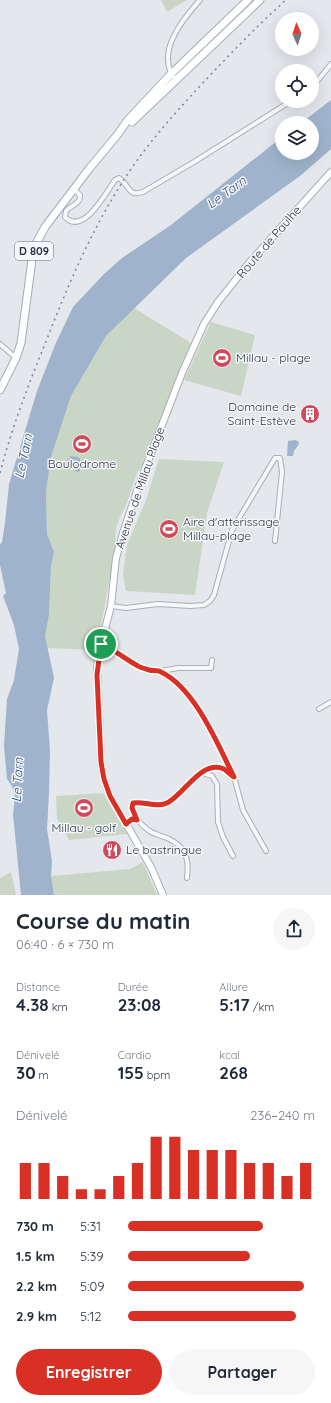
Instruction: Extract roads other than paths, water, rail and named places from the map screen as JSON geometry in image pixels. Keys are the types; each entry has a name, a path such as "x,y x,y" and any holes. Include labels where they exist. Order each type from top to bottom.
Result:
{"main road":[{"name":"D 809","path":"0,390 16,358 21,343 30,270 36,244 45,227 118,134 181,64 248,0"},
{"name":"D 809","path":"172,74 260,0"}],"street":[{"path":"172,74 169,46 181,22 200,0"},
{"path":"319,79 331,64"},
{"path":"74,189 80,195 80,199 79,202 66,211 65,217 69,221 78,223 84,220 92,212 115,180 120,178 124,181 131,192 135,194 143,192 280,108"},
{"name":"Route de Paulhe","path":"210,314 254,258 331,172"},
{"name":"Avenue de Millau Plage","path":"163,895 151,867 110,796 104,779 101,762 97,675 101,644 111,606 116,558 127,519 193,346 210,314"},
{"path":"0,344 16,358"},
{"path":"111,606 126,608 158,604 190,606 204,605 210,601 214,595 232,530 275,458 280,458 282,472 275,540"},
{"path":"101,644 113,649 140,667 150,670 160,671 178,668 211,668 212,660"},
{"path":"160,671 172,678 198,708 234,777 243,810 266,851"},
{"path":"319,709 331,702"},
{"path":"187,878 188,868 186,854 179,845 152,832 137,820 132,808 133,803 158,805 168,803 188,783 214,767 224,769 234,777"},
{"path":"202,773 212,776 217,784 218,822 222,837 233,856"},
{"path":"126,824 132,819 137,820"}],"water":[{"path":"331,100 331,149 319,159 319,116 310,116"},
{"name":"Le Tarn","path":"275,143 275,160 318,160 300,176 186,258 106,336 71,396 51,457 46,492 47,534 54,552 51,567 49,615 45,636 54,678 47,710 50,751 47,829 52,861 51,876 54,895 21,895 13,814 15,797 12,786 7,779 4,746 7,699 14,680 19,649 14,625 3,596 6,593 0,565 0,545 2,542 5,523 9,484 37,391 55,345 73,307 104,274 122,258 171,225"},
{"path":"288,441 298,441 299,444 294,451 293,456 287,456"},
{"path":"70,456 78,457 80,459 80,462 77,465 80,467 80,471 75,471 76,460 73,460 71,466 65,466"}],"railway":[{"path":"0,473 21,405 65,295 84,252 118,189 131,169 161,130 182,106 241,43 286,0"}],"place":[{"name":"Millau - plage","path":"222,358"},
{"name":"Domaine de Saint-Estève","path":"310,414"},
{"name":"Boulodrome","path":"82,444"},
{"name":"Aire d'atterissage Millau-plage","path":"169,529"},
{"name":"Millau - golf","path":"84,808"},
{"name":"Le bastringue","path":"112,850"}]}
